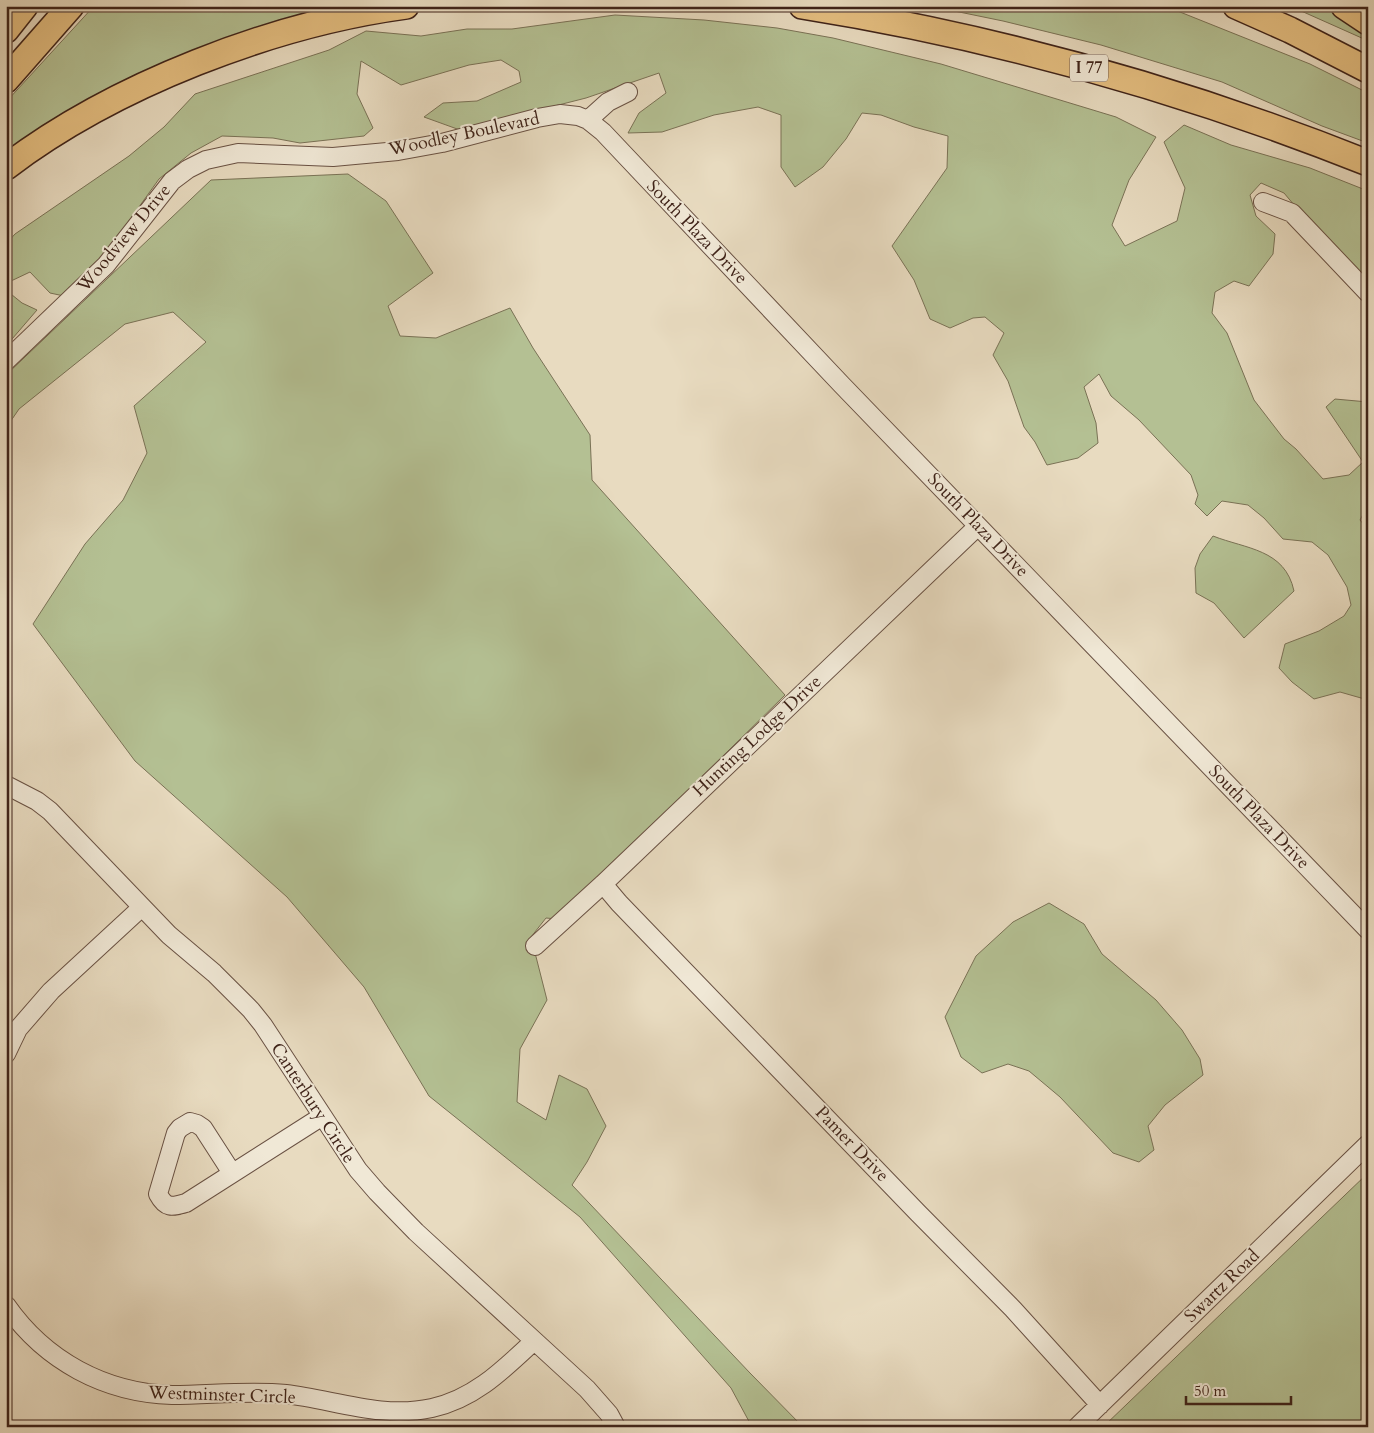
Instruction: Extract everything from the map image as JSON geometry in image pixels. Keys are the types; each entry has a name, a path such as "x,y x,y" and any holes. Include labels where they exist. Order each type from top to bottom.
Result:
{"highway":[{"path":"6,23 24,6"},
{"path":"6,30 24,6"},
{"path":"6,80 71,6"},
{"path":"6,167 74,123 116,100 199,62 241,46 316,25 356,15 406,6"},
{"name":"I 77","path":"802,6 933,30 1104,72 1197,100 1296,134 1368,164"},
{"path":"1236,6 1290,30 1368,70"},
{"path":"1344,6 1368,22"}],"street":[{"path":"588,120 608,102 628,92"},
{"name":"Woodley Boulevard","path":"201,162 238,153 333,157 398,151 442,143 560,114 578,116 588,120"},
{"name":"South Plaza Drive","path":"588,120 603,132 841,384 1368,930"},
{"name":"Woodview Drive","path":"6,361 106,265 172,181 201,162"},
{"path":"1263,202 1292,213 1368,293"},
{"name":"Hunting Lodge Drive","path":"535,946 603,884 978,526"},
{"name":"Canterbury Circle","path":"6,785 37,801 50,811 169,935 214,973 251,1010 263,1025 321,1117 358,1170 377,1192 423,1238 595,1397 609,1414 616,1427"},
{"name":"Pamer Drive","path":"603,884 619,903 918,1214 1013,1309 1100,1405"},
{"path":"6,1054 12,1025 142,907"},
{"path":"232,1173 203,1128 190,1122 176,1133 158,1194 168,1206 174,1207 186,1202 321,1117"},
{"name":"Swartz Road","path":"1077,1427 1368,1144"},
{"name":"Westminster Circle","path":"6,1305 16,1320 39,1344 54,1356 76,1370 107,1384 129,1390 172,1394 286,1394 393,1412 432,1408 462,1398 490,1382 534,1341"}],"green space":[{"path":"94,6 386,6 193,60 6,160 6,102"},
{"path":"930,6 1165,6 1310,64 1368,93 1368,143 1322,126 1222,82 1101,45 1003,21"},
{"path":"1290,6 1330,6 1353,21 1368,34 1364,39"},
{"path":"615,15 704,20 777,28 833,38 941,64 1116,117 1156,137 1129,180 1112,225 1125,246 1177,221 1185,188 1164,142 1184,125 1231,145 1310,168 1368,191 1368,279 1300,212 1284,193 1261,183 1250,195 1256,216 1275,234 1273,254 1249,286 1234,281 1215,292 1212,313 1227,333 1254,400 1284,439 1296,449 1323,479 1349,475 1363,462 1326,407 1335,399 1368,402 1368,505 1360,520 1368,530 1368,700 1340,692 1314,699 1292,682 1279,668 1285,644 1319,631 1344,616 1351,605 1347,587 1328,555 1312,542 1283,539 1264,518 1248,505 1222,501 1207,516 1195,504 1198,495 1191,475 1139,420 1111,396 1099,374 1084,387 1096,423 1098,443 1078,458 1047,465 1035,442 1024,427 1008,381 993,355 1004,333 985,317 973,318 950,328 930,319 914,280 892,246 947,168 948,136 914,127 881,115 862,113 846,139 823,167 795,187 781,167 781,115 758,107 714,115 662,132 628,133 639,113 666,93 659,73 586,98 460,130 424,117 443,103 477,101 521,82 519,71 501,60 469,65 401,85 361,61 357,94 373,128 364,136 300,143 273,138 222,136 191,153 159,179 101,260 64,296 50,293 30,272 11,281 6,290 6,244 15,234 129,156 164,127 195,94 329,50 366,31 421,36 467,29 512,29"},
{"path":"348,174 386,201 433,273 388,306 400,336 436,338 510,308 533,348 590,435 592,480 785,695 557,919 546,918 531,937 547,1000 520,1049 517,1102 546,1120 559,1075 587,1089 606,1126 587,1162 572,1185 803,1427 752,1427 731,1388 580,1217 429,1096 364,987 287,897 135,761 33,624 85,544 123,500 147,453 134,406 206,342 173,312 125,324 19,409 6,428 6,375 211,180"},
{"path":"6,290 22,303 37,310 6,346"},
{"path":"1213,536 1251,548 1273,559 1289,577 1294,591 1244,638 1214,603 1196,593 1195,568 1200,554"},
{"path":"1049,903 1084,924 1102,954 1156,1000 1182,1030 1200,1059 1203,1075 1165,1105 1148,1126 1154,1150 1139,1162 1113,1153 1060,1097 1029,1071 1008,1064 982,1073 961,1057 945,1017 976,956 1013,922"},
{"path":"1368,1173 1368,1427 1103,1427"}]}
